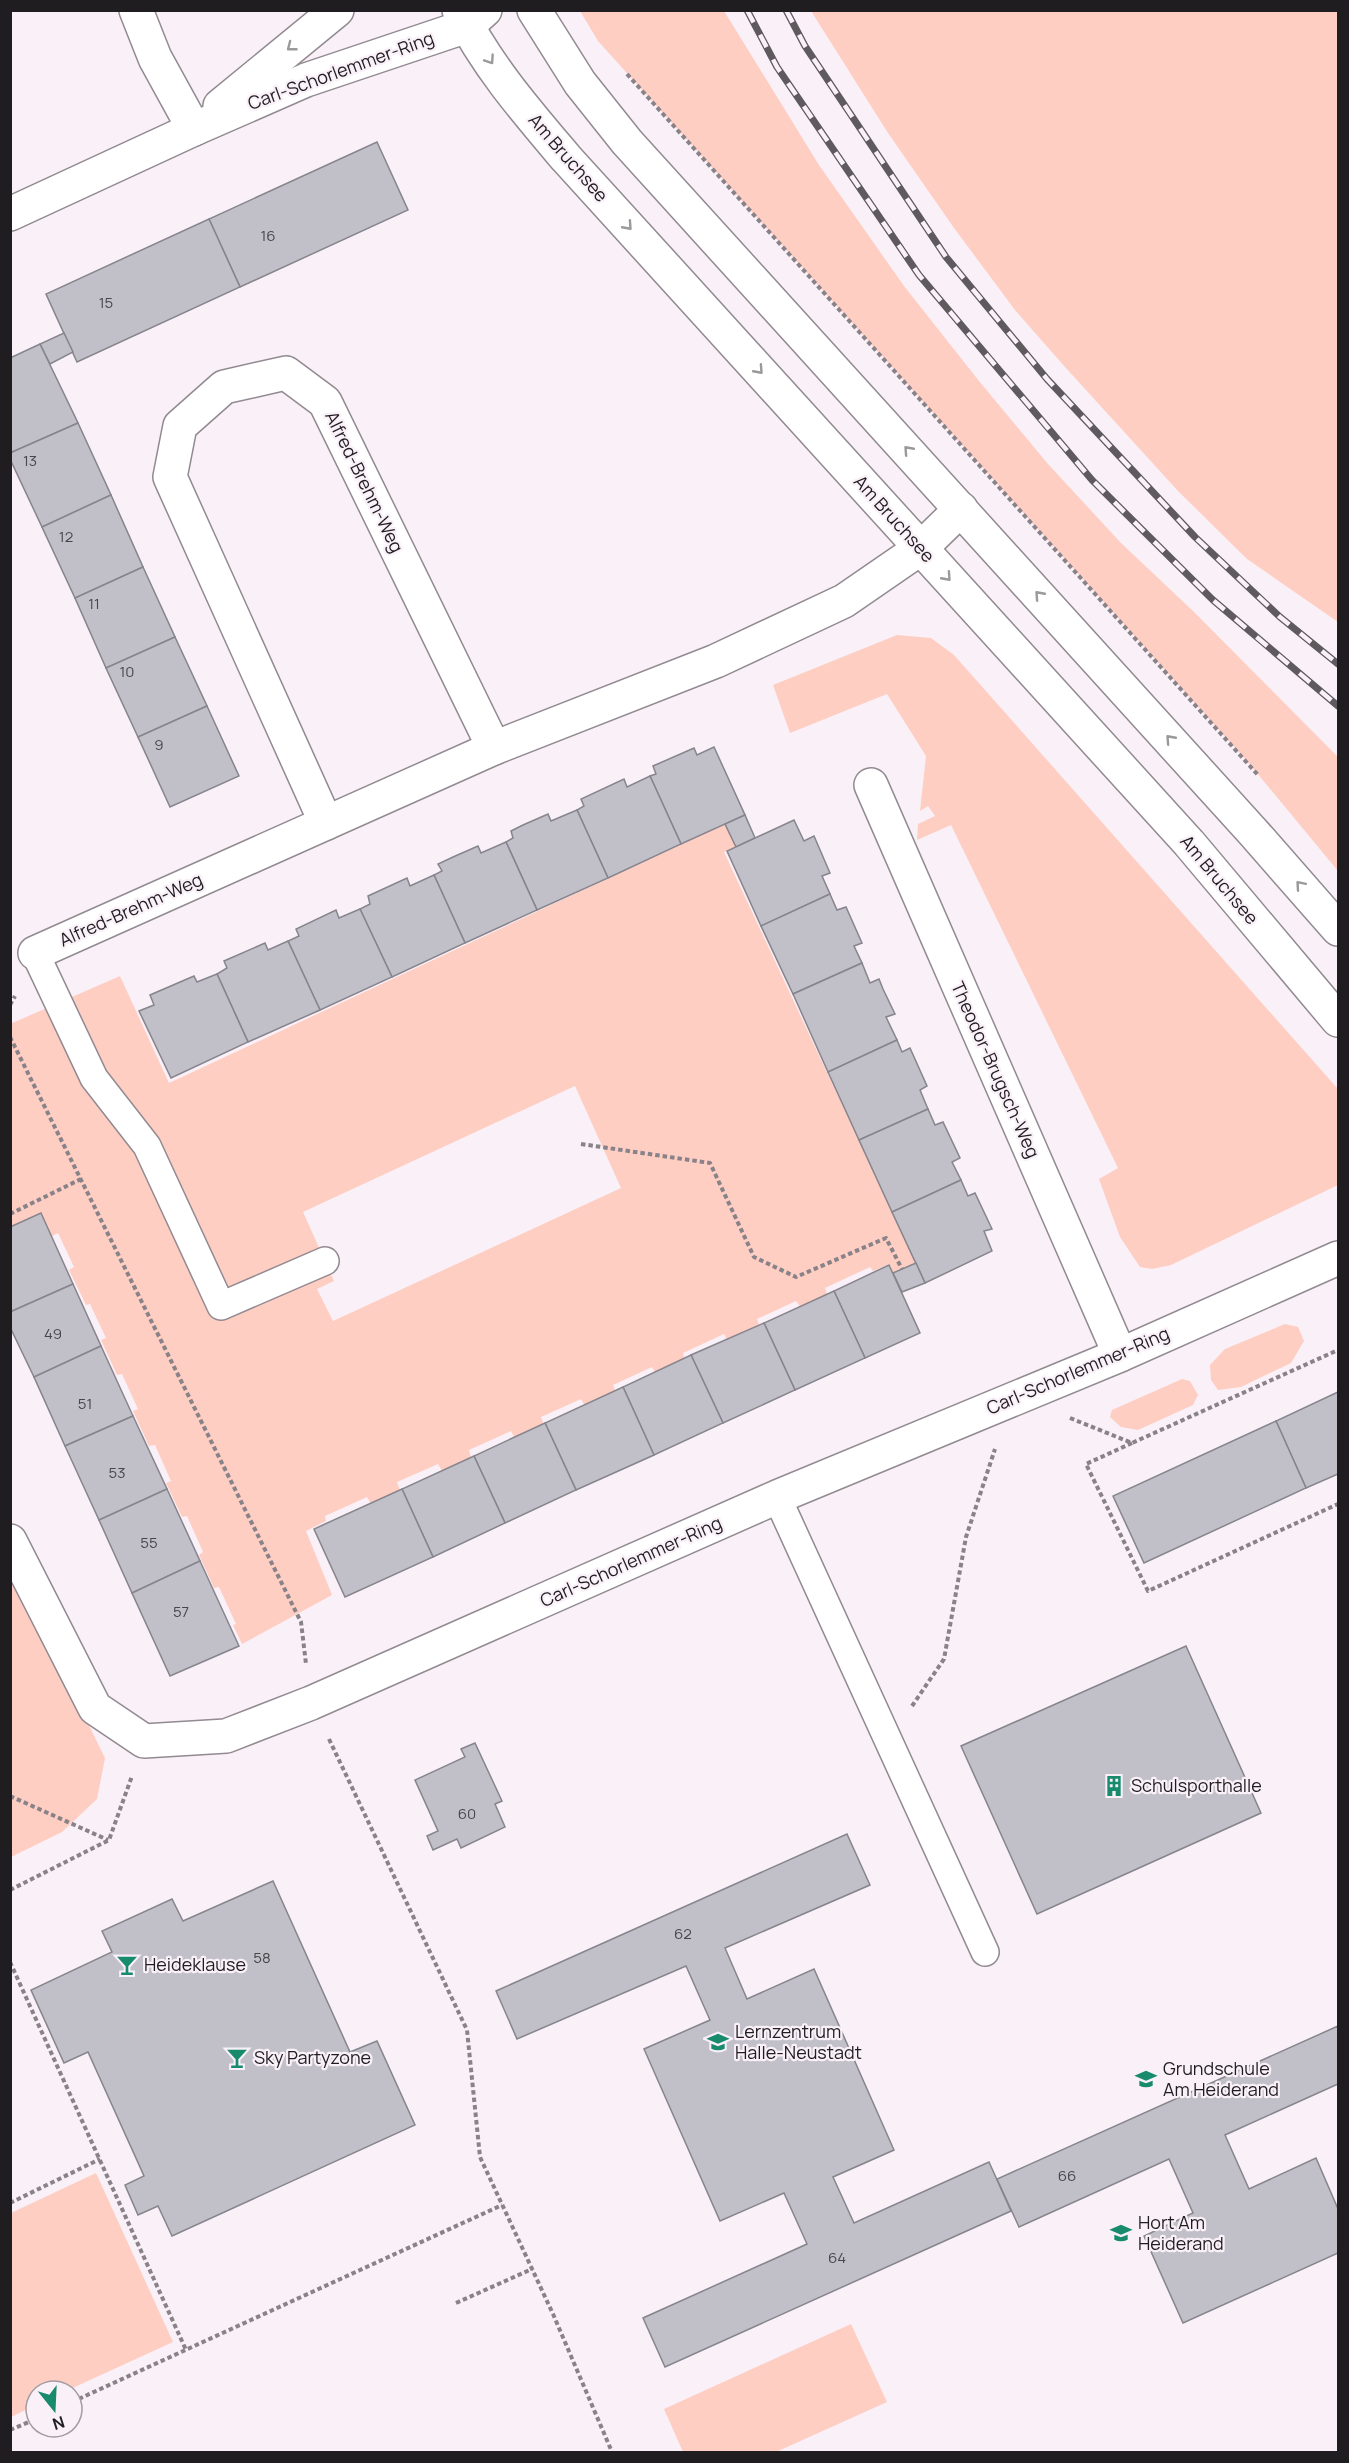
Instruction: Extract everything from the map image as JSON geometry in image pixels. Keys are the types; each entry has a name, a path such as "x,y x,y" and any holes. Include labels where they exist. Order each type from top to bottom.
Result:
{"street":[{"path":"136,10 155,58 194,129"},
{"name":"Carl-Schorlemmer-Ring","path":"194,129 271,62 337,10"},
{"path":"534,10 580,83 627,142 1338,928"},
{"name":"Carl-Schorlemmer-Ring","path":"10,214 306,80 470,16"},
{"name":"Am Bruchsee","path":"470,16 516,99 566,158 1189,843 1338,1020"},
{"name":"Alfred-Brehm-Weg","path":"326,823 170,477 180,426 224,387 286,373 324,402 494,748"},
{"name":"Alfred-Brehm-Weg","path":"35,953 494,748 716,661 844,601 921,548 961,509"},
{"name":"Theodor-Brugsch-Weg","path":"871,784 1120,1355"},
{"name":"Carl-Schorlemmer-Ring","path":"144,1741 226,1736 311,1703 777,1497 1120,1355 1338,1258"},
{"path":"10,1541 95,1708 144,1741"}],"lane":[{"path":"35,953 94,1078 147,1146 221,1306 325,1261"},
{"path":"777,1497 985,1952"}],"path":[{"path":"621,67 1262,779"},
{"path":"581,1144 710,1163 754,1257 796,1277 886,1238 902,1269"},
{"path":"10,1214 81,1179"},
{"path":"1338,1350 1086,1464 1148,1591 1338,1504"},
{"path":"1066,1417 1132,1443"},
{"path":"894,1754 900,1723 944,1659 966,1537 996,1448"},
{"path":"10,1890 109,1840 144,1741"},
{"path":"10,1796 109,1840"},
{"path":"10,1962 186,2350"},
{"path":"10,2203 100,2159"},
{"path":"84,2397 502,2205"},
{"path":"456,2303 532,2269"},
{"path":"10,2430 24,2424"}],"shaded area":[{"path":"580,11 724,11 819,165 904,286 979,381 1048,464 1121,543 1193,611 1338,757 1338,871 1247,761 598,41"},
{"path":"811,11 1338,11 1338,622 1247,559 1178,491 1015,310 888,133"},
{"path":"897,635 931,638 954,655 1338,1089 1338,1185 1171,1265 1152,1269 1140,1267 1120,1237 1099,1179 1118,1168 951,825 917,840 918,824 935,816 928,806 920,811 926,756 887,694 790,733 773,685"},
{"path":"725,824 736,847 724,852 916,1263 893,1273 889,1264 873,1271 870,1267 825,1288 828,1297 801,1308 796,1301 757,1319 760,1327 728,1342 724,1334 683,1353 685,1361 656,1374 652,1367 613,1385 616,1393 585,1406 581,1399 541,1417 544,1425 515,1439 511,1431 469,1450 471,1458 442,1471 438,1464 397,1482 400,1490 371,1504 367,1497 325,1516 326,1521 306,1531 332,1595 242,1644 233,1625 236,1624 219,1587 214,1588 199,1555 203,1552 187,1516 182,1517 166,1483 171,1481 155,1445 149,1446 133,1411 138,1409 122,1374 117,1375 101,1340 106,1338 90,1304 86,1305 69,1270 74,1267 58,1233 50,1237 40,1214 11,1227 10,1024 120,976 169,1083","holes":["575,1086 621,1188 333,1321 317,1289 334,1281 303,1212"]},
{"path":"1285,1324 1298,1327 1304,1341 1291,1363 1241,1387 1218,1390 1211,1380 1210,1365 1225,1349"},
{"path":"1182,1379 1190,1381 1198,1395 1193,1405 1138,1430 1121,1427 1110,1417 1112,1410"},
{"path":"10,1565 105,1758 97,1799 62,1832 11,1857"},
{"path":"96,2173 173,2342 84,2383 84,2379 24,2379 24,2411 11,2417 11,2213"},
{"path":"851,2324 887,2402 776,2452 683,2452 664,2409"}],"building":[{"path":"377,142 408,210 240,287 209,219"},
{"path":"209,219 240,287 77,362 46,294"},
{"path":"64,333 73,352 50,364 40,344"},
{"path":"40,344 78,423 10,453 10,358"},
{"path":"78,423 111,495 42,527 10,459 10,453"},
{"path":"111,495 143,567 75,598 42,527"},
{"path":"143,567 175,637 106,668 75,598"},
{"path":"175,637 207,706 138,737 106,668"},
{"path":"207,706 239,776 170,807 138,737"},
{"path":"714,747 745,815 681,844 650,776 656,774 653,766 694,748 697,755"},
{"path":"650,776 681,844 608,878 577,810 584,806 581,799 624,779 627,787"},
{"path":"577,810 608,878 537,910 506,842 513,838 511,831 523,825 548,814 551,821"},
{"path":"745,815 755,838 736,847 725,824"},
{"path":"794,820 804,841 814,836 830,873 822,876 830,894 761,926 727,851"},
{"path":"506,842 537,910 465,943 434,875 442,871 438,864 478,846 481,853"},
{"path":"434,875 465,943 392,977 360,909 370,904 368,896 407,878 410,886"},
{"path":"830,894 837,910 846,907 862,943 854,946 862,963 793,994 761,926"},
{"path":"360,909 392,977 320,1010 288,941 299,936 296,929 336,910 339,918"},
{"path":"288,941 320,1010 248,1042 217,974 227,968 224,961 265,943 268,950"},
{"path":"862,963 870,983 879,979 895,1014 886,1017 897,1040 828,1072 793,994"},
{"path":"217,974 248,1042 171,1078 139,1011 154,1005 150,995 194,976 197,982"},
{"path":"897,1040 902,1052 910,1048 927,1086 920,1090 928,1109 859,1140 828,1072"},
{"path":"928,1109 935,1125 943,1122 960,1158 952,1162 961,1180 892,1212 859,1140"},
{"path":"961,1180 968,1196 975,1193 992,1229 984,1231 992,1251 925,1283 892,1212"},
{"path":"41,1213 73,1284 10,1312 10,1227"},
{"path":"916,1263 925,1283 902,1292 893,1273"},
{"path":"889,1265 920,1333 865,1358 834,1291"},
{"path":"73,1284 101,1346 34,1377 10,1327 10,1312"},
{"path":"834,1291 865,1358 795,1390 764,1323"},
{"path":"764,1323 795,1390 723,1423 691,1355"},
{"path":"101,1346 133,1416 65,1446 34,1377"},
{"path":"691,1355 723,1423 654,1455 623,1387"},
{"path":"623,1387 654,1455 576,1490 545,1423"},
{"path":"1338,1392 1338,1474 1306,1488 1276,1421"},
{"path":"133,1416 167,1489 99,1520 65,1446"},
{"path":"1276,1421 1306,1488 1144,1563 1113,1496"},
{"path":"545,1423 576,1490 505,1523 474,1456"},
{"path":"474,1456 505,1523 433,1557 402,1489"},
{"path":"167,1489 200,1561 132,1593 99,1520"},
{"path":"402,1489 433,1557 345,1597 314,1529"},
{"path":"200,1561 239,1646 170,1676 132,1593"},
{"name":"Schulsporthalle","path":"1186,1646 1261,1813 1037,1914 961,1746"},
{"path":"475,1743 502,1801 495,1804 505,1827 461,1848 457,1839 433,1850 427,1836 438,1831 415,1780 465,1757 461,1749"},
{"path":"847,1834 870,1885 725,1948 747,1999 814,1969 894,2150 833,2177 854,2223 989,2162 1011,2211 665,2367 643,2318 807,2244 784,2193 720,2221 644,2049 710,2020 686,1966 517,2039 496,1991"},
{"name":"Sky Partyzone","path":"273,1881 350,2052 377,2041 415,2125 172,2236 158,2206 138,2215 125,2185 144,2176 88,2052 64,2063 31,1990 112,1952 102,1931 172,1899 183,1921"},
{"path":"1338,2026 1338,2084 1225,2135 1249,2189 1316,2158 1338,2209 1338,2253 1183,2323 1144,2236 1193,2213 1169,2159 1019,2227 997,2179"}],"railway":[{"path":"747,10 777,67 919,275 1092,480 1213,600 1338,706"},
{"path":"786,10 805,46 946,257 1047,379 1195,537 1280,617 1338,664"}],"place":[{"name":"Schulsporthalle","path":"1114,1786"},
{"name":"Heideklause","path":"127,1965"},
{"name":"Lernzentrum Halle-Neustadt","path":"718,2042"},
{"name":"Sky Partyzone","path":"237,2058"},
{"name":"Grundschule Am Heiderand","path":"1146,2079"},
{"name":"Hort Am Heiderand","path":"1121,2233"}]}
